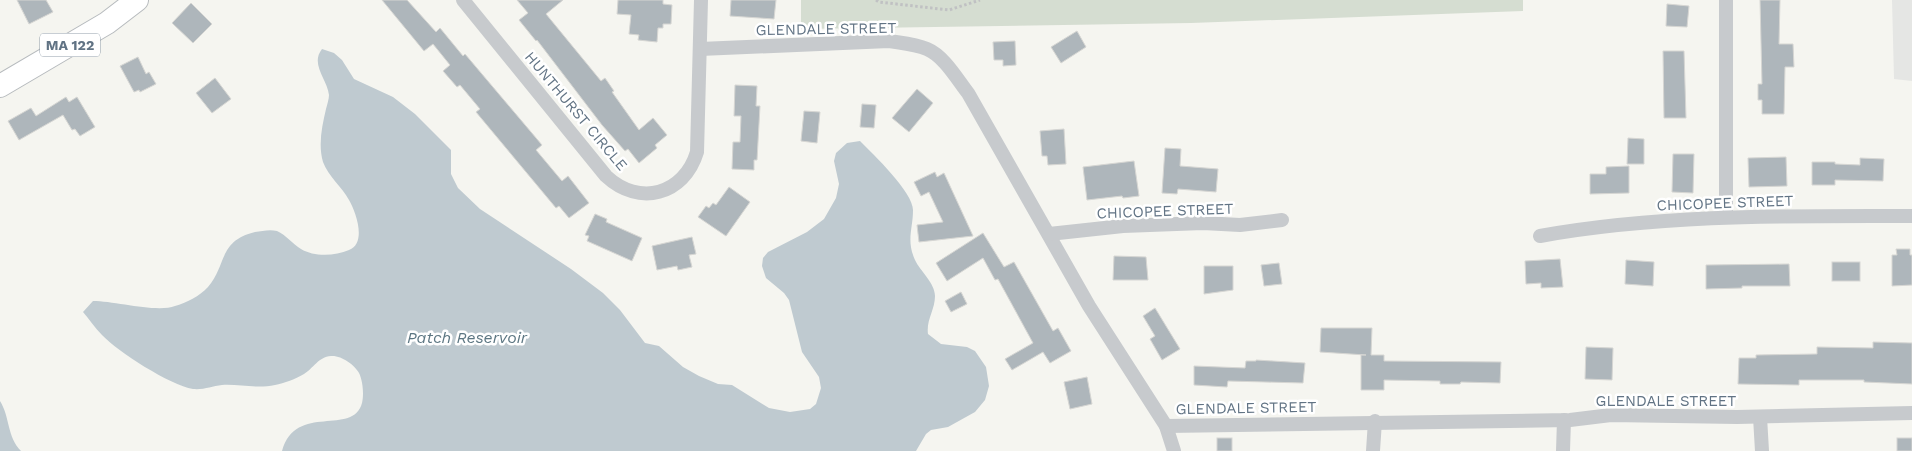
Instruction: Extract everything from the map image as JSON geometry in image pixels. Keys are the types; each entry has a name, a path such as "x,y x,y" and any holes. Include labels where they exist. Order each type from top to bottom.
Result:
{"main road":[{"name":"MA 122","path":"0,86 107,23 137,0"}],"street":[{"name":"HUNTHURST CIRCLE","path":"463,0 606,176 620,187 637,193 655,193 672,187 686,175 695,160 698,143 701,0"},
{"path":"1726,0 1726,217"},
{"name":"GLENDALE STREET","path":"700,49 889,41 910,44 929,50 944,62 968,93 1089,306 1166,426 1564,420 1611,415 1760,417 1912,413"},
{"name":"CHICOPEE STREET","path":"1540,236 1633,223 1726,217 1912,216"},
{"name":"CHICOPEE STREET","path":"1049,234 1123,226 1203,223 1240,225 1282,220"},
{"path":"1760,417 1762,451"},
{"path":"1564,420 1564,451"},
{"path":"1373,451 1375,422"},
{"path":"1166,426 1174,451"}],"path":[{"path":"877,1 884,0"},
{"path":"877,1 949,10 980,0"}],"shaded area":[{"path":"801,0 1523,0 1523,11 1191,23 801,29"},
{"path":"1892,0 1912,0 1912,81 1894,79"}],"water":[{"name":"Patch Reservoir","path":"322,49 334,53 342,60 354,79 393,97 415,114 451,150 451,174 458,188 480,209 571,269 603,293 620,310 645,343 659,346 683,367 699,376 718,384 732,385 769,408 790,412 810,409 816,404 821,388 819,377 802,352 789,300 784,293 766,278 762,266 763,258 768,252 807,232 824,219 836,198 839,184 834,161 836,153 847,143 860,141 900,184 911,202 913,210 910,240 912,253 917,264 933,286 935,296 928,324 928,334 941,344 967,347 975,351 986,367 989,386 985,400 975,412 948,427 931,430 926,434 916,451 282,451 289,436 299,428 311,423 348,418 357,413 362,403 363,388 359,373 351,364 339,357 331,356 319,361 301,376 275,385 262,387 222,385 193,389 158,375 132,359 102,335 83,312 93,301 167,308 188,301 208,287 229,248 235,241 255,232 277,231 306,252 325,255 337,254 354,246 358,241 359,234 357,219 346,195 325,167 322,156 321,136 329,95 318,66 319,55"},
{"path":"0,401 6,414 13,440 21,451 0,451"}],"building":[{"path":"17,0 46,0 53,12 29,24"},
{"path":"382,0 407,0 436,32 440,28 463,56 465,54 542,145 536,150 562,181 568,176 589,203 569,218 559,206 556,208 476,112 480,109 460,85 457,87 443,71 450,65 433,44 424,51"},
{"path":"517,0 563,0 546,14 601,81 605,78 614,91 612,92 639,130 653,118 667,135 655,145 657,148 639,163 628,149 625,151 602,125 537,40 519,20 528,13"},
{"path":"618,0 663,0 663,4 672,5 671,24 663,24 663,28 658,28 657,42 638,40 639,35 629,34 631,15 617,14"},
{"path":"731,0 776,0 774,19 730,16"},
{"path":"1760,0 1780,0 1779,44 1793,44 1794,67 1785,67 1784,114 1762,114 1762,100 1758,100 1758,84 1762,84"},
{"path":"191,3 212,24 193,43 172,23"},
{"path":"1667,4 1689,6 1687,27 1666,26"},
{"path":"1077,31 1086,47 1061,63 1051,47"},
{"path":"1015,41 1016,65 1003,66 1003,60 994,60 993,42"},
{"path":"1663,51 1684,51 1686,118 1664,118"},
{"path":"138,57 146,74 149,72 156,84 140,92 139,90 134,92 120,66"},
{"path":"215,78 231,99 212,113 196,93"},
{"path":"735,85 757,86 756,106 760,106 757,160 754,160 754,170 732,169 733,142 740,142 741,116 734,116"},
{"path":"917,89 933,103 909,132 892,118"},
{"path":"66,97 69,102 77,97 95,127 80,136 75,129 72,130 63,115 19,140 8,121 31,108 36,116"},
{"path":"862,104 876,105 874,128 860,127"},
{"path":"804,111 820,112 817,143 801,141"},
{"path":"1064,129 1066,164 1048,165 1047,156 1042,156 1040,131"},
{"path":"1628,138 1644,139 1644,164 1627,164"},
{"path":"1165,148 1181,149 1180,166 1218,169 1216,192 1178,189 1177,194 1162,193"},
{"path":"1673,154 1694,154 1693,193 1672,192"},
{"path":"1786,157 1787,186 1749,187 1748,158"},
{"path":"1860,158 1884,159 1883,181 1835,180 1835,185 1812,185 1812,162 1860,165"},
{"path":"1134,161 1139,196 1087,200 1083,167"},
{"path":"1629,166 1629,193 1590,194 1590,174 1606,174 1606,167"},
{"path":"935,172 937,177 944,173 973,236 919,242 917,225 943,222 929,192 921,196 914,182"},
{"path":"729,187 750,202 726,236 698,217 706,206 709,208 713,203 716,205"},
{"path":"595,214 607,219 606,222 642,238 632,261 587,241 589,236 585,235"},
{"path":"983,233 1004,267 1014,262 1053,331 1058,328 1071,351 1050,363 1043,352 1012,370 1005,359 1033,343 998,279 995,280 983,258 947,281 936,263"},
{"path":"692,237 696,254 689,255 692,267 678,270 677,266 657,270 652,246"},
{"path":"1896,249 1910,249 1910,255 1912,255 1912,285 1892,286 1892,255 1897,255"},
{"path":"1114,256 1146,257 1148,280 1113,280"},
{"path":"1560,259 1563,287 1541,288 1541,283 1526,284 1525,261"},
{"path":"1626,260 1654,262 1653,286 1625,284"},
{"path":"1832,262 1860,262 1860,281 1832,281"},
{"path":"1279,263 1282,284 1264,286 1261,265"},
{"path":"1789,264 1790,286 1742,286 1742,288 1706,289 1706,265"},
{"path":"1204,266 1233,266 1233,290 1204,294"},
{"path":"961,292 967,304 951,312 945,301"},
{"path":"1155,308 1180,349 1162,360 1150,339 1155,336 1143,316"},
{"path":"1321,328 1372,328 1371,355 1384,355 1384,361 1501,362 1500,383 1461,382 1460,384 1440,384 1440,381 1384,380 1384,390 1361,390 1361,355 1366,355 1320,352"},
{"path":"1873,342 1912,343 1912,384 1864,382 1864,380 1799,380 1799,385 1738,384 1739,358 1756,358 1756,355 1817,354 1817,347 1873,348"},
{"path":"1586,347 1613,348 1612,380 1585,379"},
{"path":"1246,361 1305,363 1303,383 1228,381 1227,387 1194,385 1194,366 1245,368"},
{"path":"1087,377 1092,404 1070,409 1064,382"},
{"path":"1217,438 1232,438 1232,451 1217,451"},
{"path":"1897,438 1912,438 1912,451 1897,451"}]}
